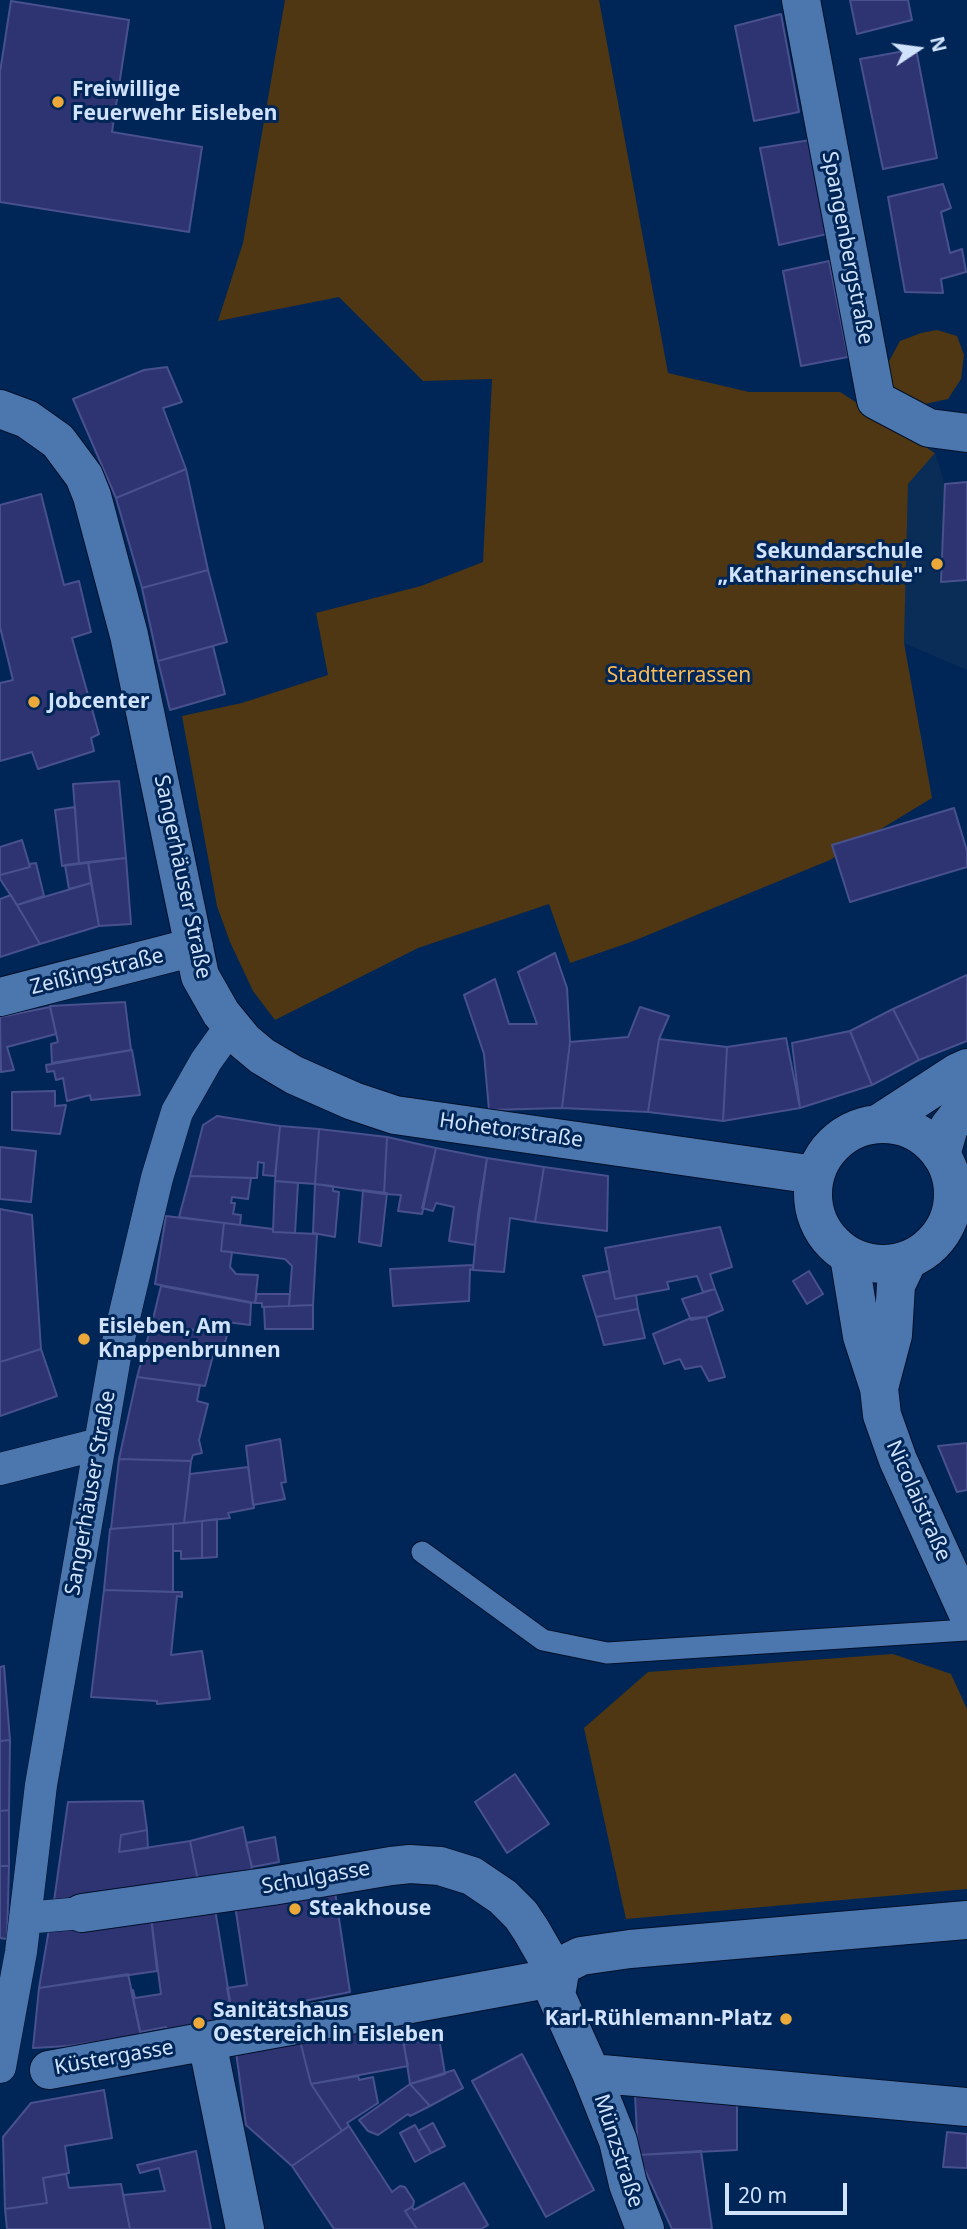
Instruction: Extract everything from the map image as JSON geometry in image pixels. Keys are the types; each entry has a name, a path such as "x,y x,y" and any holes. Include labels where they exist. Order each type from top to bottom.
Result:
{"street":[{"name":"Spangenbergstraße","path":"801,0 876,400 929,428 967,433"},
{"name":"Sangerhäuser Straße","path":"0,410 27,419 58,441 84,476 92,496 130,635 194,947 205,986 231,1026 206,1061 177,1112 157,1178 116,1351 41,1784 25,1918 10,1951 0,2068"},
{"name":"Zeißingstraße","path":"0,996 194,947"},
{"name":"Hohetorstraße","path":"231,1026 262,1056 294,1075 353,1101 395,1115 815,1175"},
{"path":"878,1124 967,1068"},
{"path":"942,1155 949,1127 967,1104"},
{"path":"878,1124 914,1130 942,1155 949,1169 958,1219 922,1253 908,1260 878,1265 849,1256 834,1245 818,1222 812,1194 821,1159 838,1140 860,1127 878,1124"},
{"name":"Nicolaistraße","path":"849,1256 862,1336 879,1388 882,1415 898,1460 967,1612"},
{"name":"Nicolaistraße","path":"879,1388 893,1335 896,1285 908,1260"},
{"path":"0,1469 99,1444"},
{"name":"Schulgasse","path":"25,1918 82,1913 391,1866 433,1865 455,1869 472,1876 503,1896 521,1915 558,1978"},
{"path":"967,1920 647,1947 581,1956 565,1964 558,1978 556,1995 592,2073 967,2107"},
{"name":"Küstergasse","path":"0,2068 49,2070 558,1978"},
{"path":"207,2042 245,2229"},
{"name":"Münzstraße","path":"592,2073 618,2141 628,2184 645,2229"}],"lane":[{"path":"422,1552 543,1640 607,1653 967,1630"}],"shaded area":[{"name":"Sekundarschule „Katharinenschule\"","path":"935,453 945,484 967,482 967,670 904,643 908,484"}],"green space":[{"name":"Stadtterrassen","path":"285,0 599,0 668,373 749,392 840,392 935,453 908,484 904,643 932,798 830,860 631,942 570,963 549,904 418,948 275,1020 253,991 217,906 182,716 242,703 328,675 316,613 421,586 483,562 492,379 423,381 339,297 218,321 243,243"},
{"path":"937,330 957,336 964,355 961,379 948,399 920,405 892,388 887,365 900,341"},
{"path":"893,1654 951,1674 967,1709 967,1889 626,1919 584,1728 648,1672"}],"building":[{"path":"850,0 908,0 912,20 857,34"},
{"name":"Freiwillige Feuerwehr Eisleben","path":"11,1 129,20 112,132 202,147 189,232 0,202 0,72"},
{"path":"781,14 799,112 754,121 735,26"},
{"path":"916,49 937,158 883,169 860,59"},
{"path":"810,140 827,234 779,245 760,148"},
{"path":"943,184 951,208 941,212 950,253 962,249 966,272 941,279 943,293 905,292 888,197"},
{"path":"829,261 848,357 801,366 783,271"},
{"path":"167,367 182,402 163,408 186,469 116,498 73,399 144,370"},
{"path":"186,469 208,570 142,588 116,498"},
{"path":"967,482 967,580 941,582 945,484"},
{"path":"41,494 64,585 79,581 91,632 72,638 99,734 91,738 94,751 38,769 32,752 0,761 0,683 13,680 0,627 0,505"},
{"path":"208,570 227,642 158,661 142,588"},
{"path":"213,646 225,694 170,710 158,661"},
{"path":"119,781 126,858 79,864 73,784"},
{"path":"75,807 79,864 62,866 55,810"},
{"path":"954,808 967,851 967,867 850,902 832,845"},
{"path":"22,840 30,867 0,875 0,847"},
{"path":"126,858 131,924 99,926 88,862"},
{"path":"88,862 91,883 69,889 65,865"},
{"path":"36,863 44,896 17,905 0,875"},
{"path":"91,883 99,926 40,944 17,905"},
{"path":"11,895 40,944 0,957 0,899"},
{"path":"555,953 567,988 570,1042 562,1108 489,1110 484,1054 464,995 495,979 509,1024 537,1024 518,972"},
{"path":"967,975 967,1041 919,1060 893,1009"},
{"path":"125,1002 131,1050 52,1063 51,1044 58,1042 50,1006"},
{"path":"50,1007 56,1034 7,1047 14,1070 1,1072 0,1017"},
{"path":"640,1007 669,1016 659,1039 648,1112 562,1108 570,1042 628,1037"},
{"path":"893,1009 919,1060 872,1085 850,1031"},
{"path":"850,1031 872,1085 800,1108 792,1043"},
{"path":"786,1038 800,1108 723,1121 727,1047"},
{"path":"659,1039 727,1047 723,1121 648,1112"},
{"path":"132,1050 140,1095 91,1100 90,1095 67,1101 63,1078 56,1080 54,1071 47,1072 46,1065"},
{"path":"55,1091 55,1106 66,1105 60,1134 12,1130 12,1092"},
{"path":"217,1116 280,1126 275,1176 263,1175 264,1163 258,1162 257,1178 190,1176 203,1125"},
{"path":"280,1126 319,1129 315,1184 275,1181"},
{"path":"319,1129 387,1137 384,1194 315,1184"},
{"path":"387,1137 436,1148 422,1214 398,1211 401,1195 384,1194"},
{"path":"0,1147 36,1151 31,1202 0,1199"},
{"path":"436,1148 487,1158 475,1245 449,1241 454,1207 436,1203 433,1211 422,1208"},
{"path":"487,1158 544,1167 535,1222 510,1218 504,1272 473,1270"},
{"path":"544,1167 608,1176 607,1231 535,1222"},
{"path":"190,1176 251,1178 248,1199 232,1197 231,1203 235,1203 233,1214 241,1215 240,1225 179,1217"},
{"path":"275,1181 298,1183 295,1233 273,1232"},
{"path":"315,1184 333,1186 333,1191 339,1192 335,1237 313,1233"},
{"path":"363,1190 387,1193 381,1246 359,1242"},
{"path":"0,1209 32,1215 41,1349 0,1362"},
{"path":"166,1216 224,1223 221,1251 232,1252 230,1267 236,1274 258,1275 255,1303 155,1284"},
{"path":"224,1223 273,1229 273,1232 317,1234 313,1305 289,1306 292,1266 285,1259 221,1251"},
{"path":"720,1227 732,1267 710,1274 715,1289 703,1292 697,1276 667,1282 669,1289 615,1299 605,1248"},
{"path":"473,1265 473,1270 470,1269 469,1301 393,1306 390,1269"},
{"path":"609,1271 615,1299 636,1295 638,1309 596,1317 583,1276"},
{"path":"809,1271 823,1294 807,1304 793,1281"},
{"path":"161,1286 251,1303 250,1325 203,1319 201,1332 152,1323"},
{"path":"715,1289 723,1310 691,1320 682,1299"},
{"path":"257,1294 290,1294 289,1306 262,1307 262,1303 255,1303"},
{"path":"313,1305 313,1329 265,1329 264,1307"},
{"path":"638,1309 645,1338 604,1345 596,1317"},
{"path":"706,1317 725,1377 709,1381 701,1366 685,1369 680,1359 664,1364 653,1334 691,1318"},
{"path":"152,1323 227,1335 224,1346 216,1344 205,1386 137,1377"},
{"path":"41,1349 57,1396 0,1416 0,1362"},
{"path":"137,1377 200,1385 197,1401 208,1404 199,1440 202,1453 193,1455 191,1461 119,1459"},
{"path":"280,1439 286,1482 281,1483 285,1499 253,1505 246,1446"},
{"path":"967,1443 967,1490 957,1492 938,1446"},
{"path":"119,1459 191,1461 184,1523 111,1529"},
{"path":"248,1467 254,1508 228,1513 230,1518 184,1523 190,1474"},
{"path":"217,1519 217,1557 202,1558 202,1521"},
{"path":"202,1521 202,1558 181,1559 181,1551 173,1551 173,1524"},
{"path":"173,1524 173,1592 104,1590 110,1529"},
{"path":"104,1590 182,1592 182,1597 177,1596 171,1655 202,1651 210,1699 157,1704 157,1701 91,1697"},
{"path":"4,1666 10,1740 0,1741 0,1667"},
{"path":"10,1740 9,1810 0,1811 0,1741"},
{"path":"515,1774 549,1824 507,1853 475,1802"},
{"path":"143,1801 147,1830 121,1835 119,1852 190,1841 199,1886 54,1901 68,1802"},
{"path":"9,1810 9,1866 0,1866 0,1811"},
{"path":"243,1827 252,1869 199,1886 190,1841"},
{"path":"147,1830 148,1848 119,1852 121,1835"},
{"path":"275,1837 279,1862 252,1867 246,1843"},
{"path":"0,1866 9,1866 7,1939 0,1938"},
{"path":"335,1892 350,1992 232,2015 227,1988 247,1985 235,1905"},
{"path":"215,1909 233,2019 140,2032 131,1990 135,1998 161,1994 151,1917"},
{"path":"151,1917 157,1971 39,1988 49,1929"},
{"path":"128,1974 141,2035 68,2046 33,2048 39,1988"},
{"path":"401,2014 408,2066 311,2084 298,2033"},
{"path":"298,2033 311,2084 342,2131 292,2166 246,2125 235,2045"},
{"path":"439,2038 445,2074 410,2084 404,2044"},
{"path":"522,2054 594,2190 546,2217 472,2081"},
{"path":"454,2070 463,2088 430,2106 410,2084"},
{"path":"358,2076 359,2080 373,2077 378,2103 347,2123 349,2126 342,2131 311,2084"},
{"path":"410,2084 430,2106 410,2116 408,2114 378,2135 368,2131 359,2120"},
{"path":"104,2090 112,2138 65,2146 69,2173 43,2178 47,2203 5,2209 3,2137 31,2103"},
{"path":"737,2091 737,2150 638,2155 635,2095"},
{"path":"433,2123 445,2146 431,2153 418,2131"},
{"path":"415,2125 431,2153 415,2162 400,2133"},
{"path":"349,2126 392,2192 400,2186 405,2187 414,2201 413,2206 405,2211 417,2229 334,2229 292,2166"},
{"path":"947,2132 967,2134 967,2168 943,2167"},
{"path":"196,2151 211,2229 130,2229 123,2195 165,2191 159,2168 140,2173 137,2165"},
{"path":"701,2151 712,2229 672,2229 638,2155"},
{"path":"66,2174 69,2188 121,2184 130,2229 7,2229 5,2209 47,2203 43,2178"},
{"path":"464,2183 488,2225 481,2229 417,2229 405,2211 412,2207 414,2210"}],"place":[{"name":"Freiwillige Feuerwehr Eisleben","path":"58,102"},
{"name":"Sekundarschule „Katharinenschule\"","path":"937,564"},
{"name":"Jobcenter","path":"34,702"},
{"name":"Eisleben, Am Knappenbrunnen","path":"84,1339"},
{"name":"Steakhouse","path":"295,1909"},
{"name":"Karl-Rühlemann-Platz","path":"786,2019"},
{"name":"Sanitätshaus Oestereich in Eisleben","path":"199,2023"}]}
